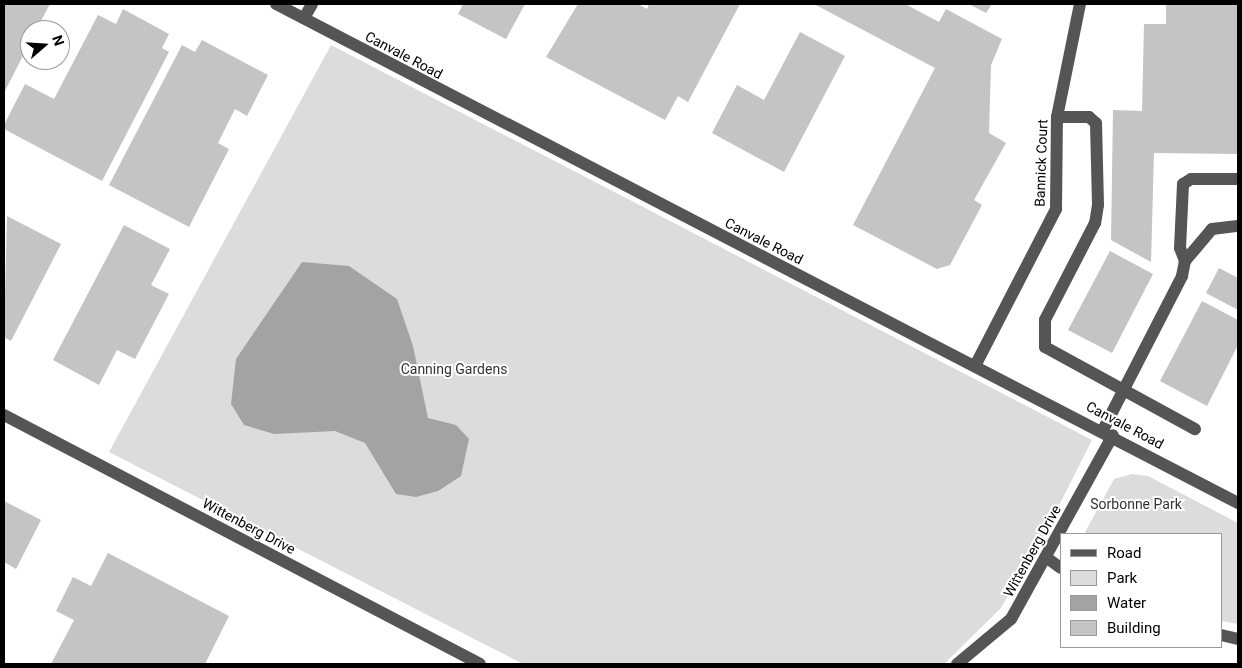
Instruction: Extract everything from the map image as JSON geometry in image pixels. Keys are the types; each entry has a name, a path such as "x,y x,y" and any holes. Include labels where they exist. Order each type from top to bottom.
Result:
{"street":[{"name":"Canvale Road","path":"276,4 1108,433 1238,503"},
{"path":"304,18 312,4"},
{"name":"Bannick Court","path":"975,366 1056,209 1057,116 1080,4"},
{"path":"1057,116 1089,117 1096,123 1098,205 1095,223 1045,320 1042,338 1052,353 1195,429"},
{"path":"1238,179 1191,179 1183,184 1180,248 1185,261 1212,229 1238,226"},
{"name":"Wittenberg Drive","path":"957,664 1011,619 1046,558 1108,433 1123,392 1182,276 1185,261"},
{"name":"Wittenberg Drive","path":"4,415 480,664"},
{"path":"1046,558 1060,567"},
{"path":"1222,635 1238,639"}],"green space":[{"name":"Canning Gardens","path":"331,45 1092,440 1036,551 1000,609 944,664 523,664 109,452"},
{"name":"Sorbonne Park","path":"1132,474 1148,476 1238,523 1238,624 1222,621 1222,533 1085,533 1114,479"}],"water":[{"path":"302,262 349,266 397,299 413,346 428,418 456,425 469,439 461,476 438,491 416,497 396,494 365,443 335,431 274,434 244,425 231,404 236,359"}],"building":[{"path":"4,4 50,4 41,20 20,20 20,62 4,93"},
{"path":"463,4 525,4 506,39 458,14"},
{"path":"578,4 638,4 647,9 649,4 740,4 688,102 678,96 665,120 546,57"},
{"path":"814,4 905,4 939,22 946,9 1002,39 991,65 989,133 1006,143 974,200 982,205 950,265 937,269 853,225 935,68"},
{"path":"969,4 992,4 986,13"},
{"path":"1166,4 1238,4 1238,154 1154,153 1151,262 1111,240 1113,110 1142,111 1144,24 1166,24"},
{"path":"123,9 169,34 162,48 169,52 102,181 4,129 4,125 25,84 54,99 98,15 116,24"},
{"path":"800,32 845,56 784,172 712,133 737,85 764,100"},
{"path":"202,40 268,75 247,116 235,109 218,143 229,149 189,227 109,185 182,45 195,52"},
{"path":"7,216 61,244 11,341 4,337"},
{"path":"124,225 170,249 151,285 169,294 135,359 117,350 99,385 53,360"},
{"path":"1110,251 1153,274 1112,353 1068,330"},
{"path":"1219,268 1238,278 1238,310 1206,293"},
{"path":"1202,301 1238,320 1238,345 1207,406 1160,381"},
{"path":"4,501 41,520 16,569 4,562"},
{"path":"108,553 229,616 205,664 51,664 74,620 56,611 73,577 91,586"}]}
